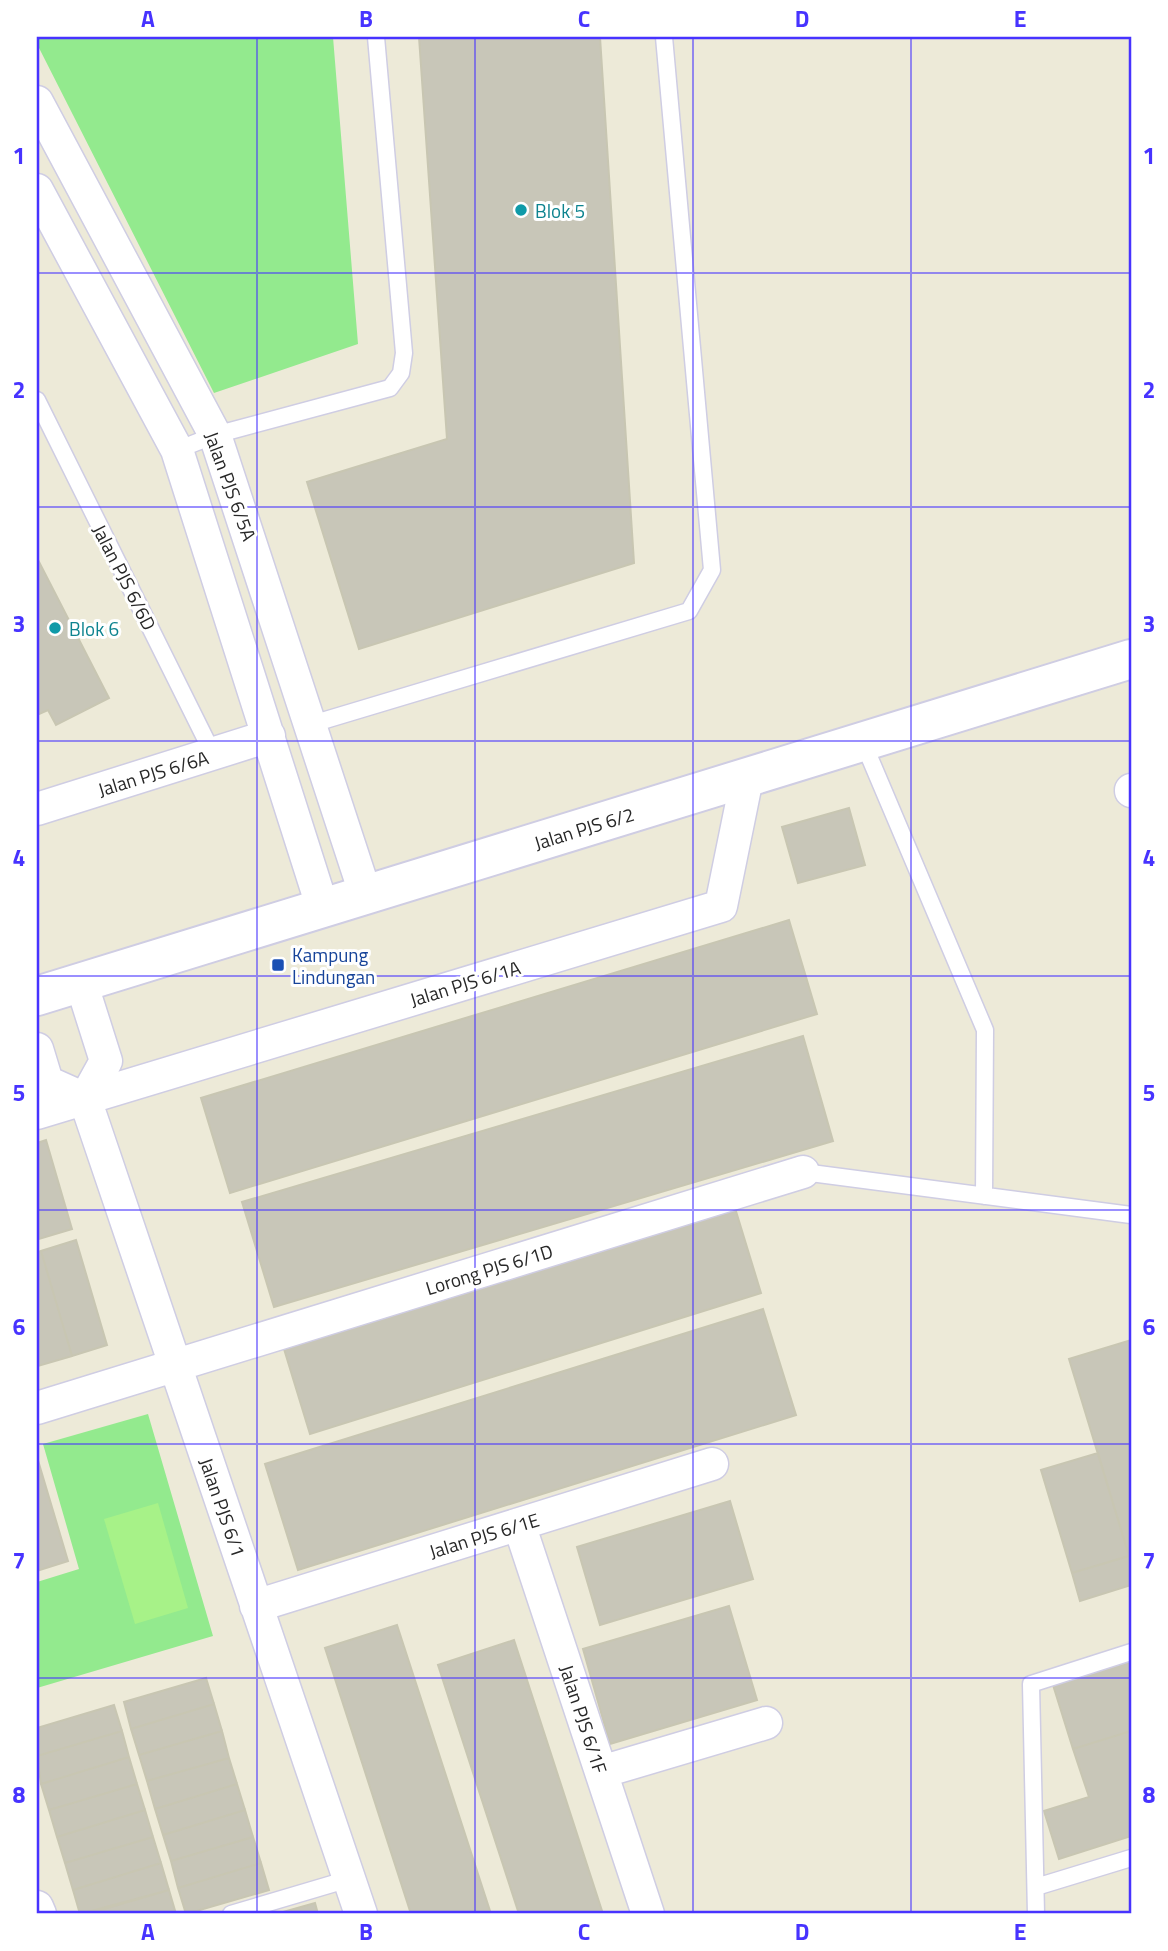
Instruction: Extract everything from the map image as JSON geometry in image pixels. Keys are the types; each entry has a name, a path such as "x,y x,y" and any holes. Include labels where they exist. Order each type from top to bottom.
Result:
{"street":[{"name":"Jalan PJS 6/5A","path":"37,102 215,435 312,724 366,896"},
{"name":"Jalan PJS 6/5A","path":"37,190 177,450 323,909"},
{"name":"Jalan PJS 6/2","path":"37,996 1131,659"},
{"name":"Jalan PJS 6/6A","path":"37,809 269,736"},
{"name":"Jalan PJS 6/1A","path":"85,1099 721,906 747,778"},
{"path":"37,1113 85,1099 106,1061 81,982"},
{"path":"37,1049 47,1082 85,1099"},
{"name":"Jalan PJS 6/1","path":"85,1099 360,1914"},
{"name":"Lorong PJS 6/1D","path":"37,1408 803,1172"},
{"name":"Jalan PJS 6/1E","path":"256,1606 712,1464"},
{"name":"Jalan PJS 6/1F","path":"519,1524 648,1914"},
{"path":"601,1772 766,1723"},
{"path":"37,1907 40,1914"}],"lane":[{"path":"177,450 215,435 390,387 401,373 404,353 376,37"},
{"path":"312,724 689,611 712,570 664,37"},
{"name":"Jalan PJS 6/6D","path":"37,400 213,754"},
{"path":"863,742 985,1030 984,1196"},
{"path":"803,1172 1131,1215"},
{"path":"1036,1914 1031,1685 1131,1652"},
{"path":"1036,1886 1131,1858"},
{"path":"231,1914 349,1879"}],"green space":[{"path":"37,37 333,37 358,344 214,393 37,44"},
{"path":"148,1414 213,1636 37,1688 37,1582 79,1569 43,1444"},
{"path":"158,1503 188,1608 135,1624 104,1519"}],"building":[{"name":"Blok 5","path":"419,37 600,37 634,563 359,649 307,482 447,439"},
{"name":"Blok 6","path":"37,558 109,698 56,725 48,710 37,715"},
{"path":"849,808 865,865 798,883 782,827"},
{"path":"789,920 817,1014 230,1193 201,1098"},
{"path":"803,1036 833,1141 274,1307 242,1202"},
{"path":"46,1140 72,1229 39,1239 37,1143"},
{"path":"735,1208 761,1293 310,1434 284,1349"},
{"path":"76,1240 107,1345 72,1356 41,1251"},
{"path":"41,1251 72,1356 38,1366 37,1252"},
{"path":"763,1309 796,1415 298,1570 265,1464"},
{"path":"1131,1340 1131,1555 1129,1556 1069,1359"},
{"path":"1098,1453 1129,1556 1072,1573 1041,1470"},
{"path":"37,1457 68,1561 37,1571"},
{"path":"730,1501 753,1579 600,1625 577,1547"},
{"path":"1131,1555 1131,1585 1080,1601 1072,1573"},
{"path":"729,1606 757,1700 610,1744 583,1649"},
{"path":"397,1625 491,1914 411,1914 325,1648"},
{"path":"514,1640 603,1914 519,1914 438,1665"},
{"path":"1131,1661 1131,1731 1073,1749 1053,1685"},
{"path":"206,1678 214,1704 131,1729 124,1702"},
{"path":"214,1704 222,1731 139,1755 131,1729"},
{"path":"114,1705 122,1731 37,1756 37,1728"},
{"path":"122,1731 129,1757 41,1784 37,1756"},
{"path":"222,1731 229,1758 147,1781 139,1755"},
{"path":"1131,1731 1131,1836 1059,1859 1044,1811 1089,1797 1073,1749"},
{"path":"129,1757 137,1784 49,1810 41,1784"},
{"path":"229,1758 237,1784 155,1809 147,1781"},
{"path":"137,1784 145,1810 57,1837 49,1810"},
{"path":"237,1784 245,1810 163,1835 155,1809"},
{"path":"145,1810 153,1837 65,1863 57,1837"},
{"path":"245,1810 253,1837 171,1861 163,1835"},
{"path":"153,1837 161,1863 73,1890 65,1863"},
{"path":"253,1837 261,1863 178,1888 171,1861"},
{"path":"161,1863 169,1890 80,1914 73,1890"},
{"path":"261,1863 269,1890 186,1914 178,1888"},
{"path":"169,1890 176,1914 87,1914"},
{"path":"315,1903 318,1914 276,1914"}],"place":[{"name":"Blok 5","path":"521,210"},
{"name":"Blok 6","path":"55,628"},
{"name":"Kampung Lindungan","path":"278,965"}]}
